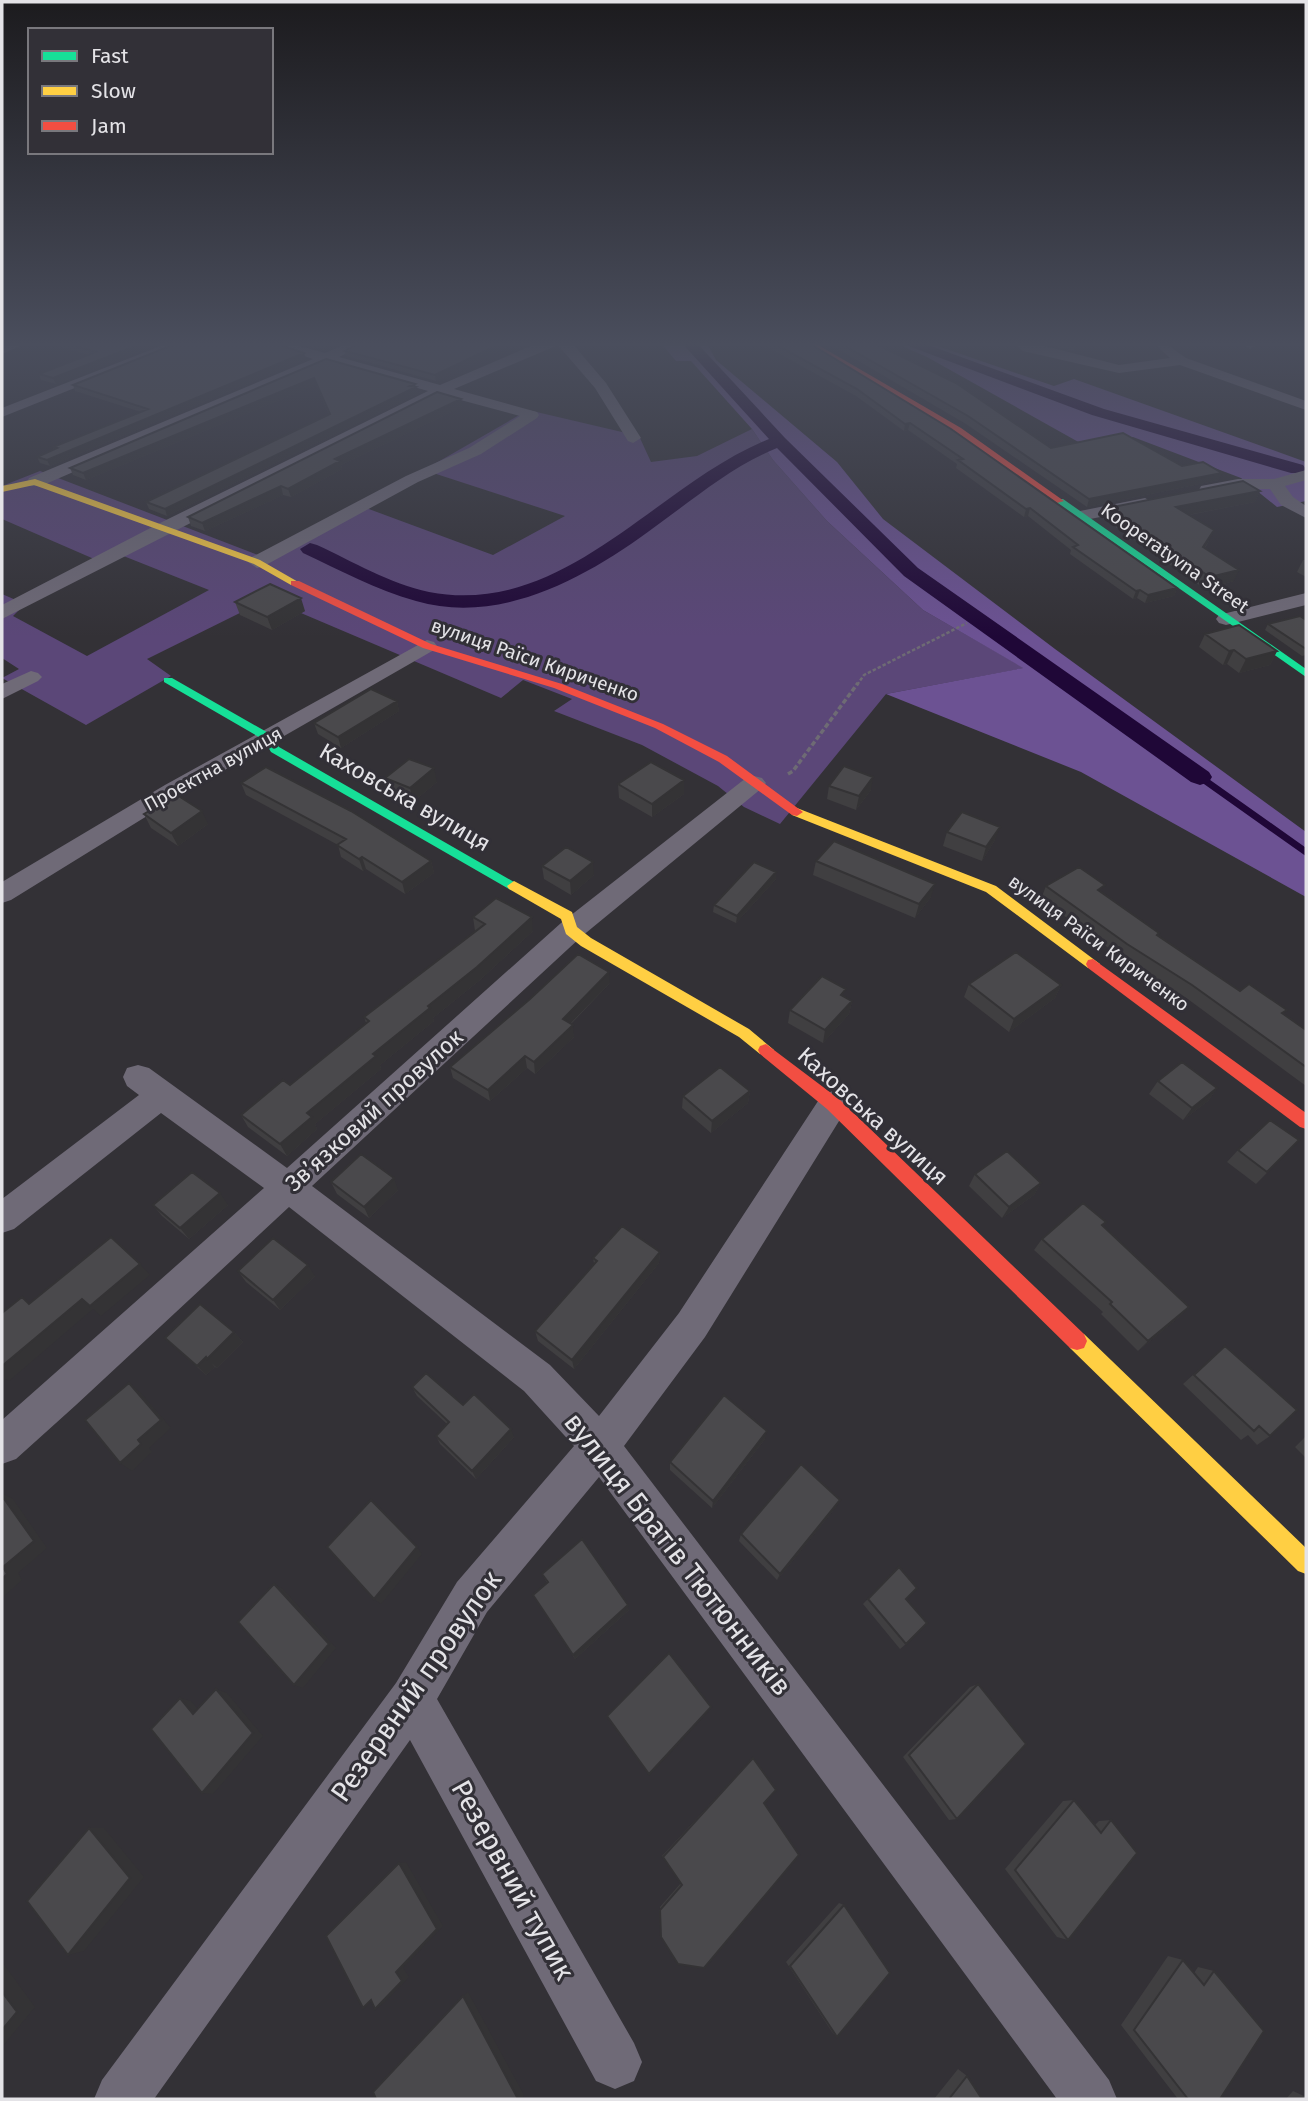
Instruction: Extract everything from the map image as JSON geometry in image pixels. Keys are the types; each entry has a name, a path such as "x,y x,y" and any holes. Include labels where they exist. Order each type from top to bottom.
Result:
{"street":[{"path":"2,489 35,482 134,440"},
{"path":"2,613 163,527 340,440"},
{"path":"257,562 412,479 475,451 492,440"},
{"name":"Kooperatyvna Street","path":"972,440 1306,674"},
{"path":"1185,495 1238,484 1275,484 1306,475"},
{"name":"вулиця Раїси Кириченко","path":"35,482 257,562 328,601 427,646 558,686 659,726 723,759 802,816 991,889 1306,1122"},
{"path":"1275,484 1287,500 1306,513"},
{"path":"1080,516 1159,500"},
{"path":"1226,619 1306,599"},
{"name":"Проектна вулиця","path":"2,894 173,790 427,646"},
{"path":"2,693 31,677"},
{"name":"Каховська вулиця","path":"168,680 268,738 275,748 567,916 571,930 586,942 744,1033 833,1104 1306,1563"},
{"name":"Звʼязковий провулок","path":"2,1445 571,930 754,783"},
{"name":"вулиця Братів Тютюнників","path":"2,1217 149,1086 289,1188 537,1378 600,1446 1090,2099"},
{"name":"Резервний провулок","path":"121,2099 412,1699 472,1597 600,1446 692,1325 833,1104"},
{"name":"Резервний тупик","path":"412,1699 615,2062"}],"path":[{"path":"754,783 774,782 793,771 864,675 967,623"}],"shaded area":[{"path":"476,440 641,440 651,462 697,456 729,440 759,440 773,460 827,521 923,610 1024,668 886,694 780,824 744,807 718,786 642,745 554,711 572,699 523,680 501,698 268,599 147,659 171,676 86,725 2,678 19,669 2,658 2,594 25,604 13,616 87,656 209,590 121,555 101,562 2,519 2,486 40,471 258,555 358,505 493,555 565,516 424,470"},
{"path":"759,440 811,440 837,462 883,519 1055,649 1306,832 1306,897 1081,772 886,694 1023,668 923,610 827,521 773,460"},
{"path":"1075,440 1111,440 1082,444"},
{"path":"1141,440 1245,440 1306,462 1306,501 1277,507 1241,478"}],"building":[{"path":"70,440 95,440 47,460 37,457 57,448 53,447"},
{"path":"136,440 163,440 83,473 70,468"},
{"path":"276,440 307,440 165,509 146,502"},
{"path":"341,440 375,440 335,459 340,461 288,489 281,486 202,523 188,517"},
{"path":"935,440 967,440 1177,588 1148,595 1140,590 1136,591 1073,547 1078,545 1030,508 1026,509 958,460 963,459"},
{"path":"1003,440 1039,440 1051,448 1089,440 1136,440 1182,466 1203,462 1222,473 1089,499"},
{"path":"1243,481 1260,491 1176,507 1214,530 1203,547 1239,570 1210,577 1108,508"},
{"path":"270,584 301,598 267,617 235,602"},
{"path":"1300,616 1306,620 1306,649 1268,624"},
{"path":"1239,625 1277,651 1246,659 1205,634"},
{"path":"371,689 397,701 338,737 314,723"},
{"path":"409,759 434,768 410,788 385,778"},
{"path":"651,762 684,780 652,804 618,784"},
{"path":"844,766 873,777 859,796 829,786"},
{"path":"266,767 351,811 431,861 402,882 362,857 359,859 337,845 346,839 241,783"},
{"path":"177,795 202,811 171,833 144,814"},
{"path":"962,812 1000,827 986,847 947,832"},
{"path":"834,841 935,884 919,904 816,861"},
{"path":"566,847 593,862 570,881 542,866"},
{"path":"754,862 776,872 737,916 714,905"},
{"path":"1079,867 1105,885 1098,890 1159,933 1157,935 1240,991 1249,984 1287,1010 1282,1013 1306,1030 1306,1067 1192,985 1127,944 1046,886"},
{"path":"496,898 532,917 477,967 428,1006 430,1008 373,1054 376,1056 307,1113 312,1117 280,1144 241,1115 283,1080 290,1085 369,1021 364,1017 485,924 473,917"},
{"path":"1016,952 1061,985 1014,1019 969,984"},
{"path":"578,954 609,972 563,1019 573,1025 534,1062 525,1056 488,1090 450,1067 530,999"},
{"path":"822,976 846,989 841,995 852,1001 825,1030 790,1010"},
{"path":"1182,1062 1217,1088 1192,1108 1158,1081"},
{"path":"720,1067 750,1091 712,1121 683,1096"},
{"path":"1270,1120 1299,1140 1267,1172 1238,1150"},
{"path":"1007,1151 1041,1183 1009,1207 975,1174"},
{"path":"361,1154 394,1178 364,1207 331,1182"},
{"path":"192,1172 220,1193 180,1228 153,1205"},
{"path":"1083,1203 1106,1222 1102,1225 1189,1307 1148,1341 1110,1304 1112,1302 1042,1239"},
{"path":"622,1226 660,1252 572,1360 535,1331 597,1261 593,1258"},
{"path":"111,1237 140,1264 90,1306 82,1299 2,1366 2,1313 22,1297 29,1304"},
{"path":"273,1238 308,1265 273,1300 238,1271"},
{"path":"200,1304 234,1332 197,1366 165,1338"},
{"path":"1225,1346 1297,1410 1270,1436 1259,1426 1254,1431 1194,1375"},
{"path":"426,1373 463,1405 474,1394 511,1429 472,1471 436,1436 449,1422 412,1387"},
{"path":"129,1383 161,1420 138,1440 141,1444 120,1463 85,1420"},
{"path":"724,1395 767,1431 713,1501 670,1462"},
{"path":"801,1464 840,1500 780,1574 741,1534"},
{"path":"2,1496 34,1541 3,1567 7,1574 2,1579"},
{"path":"371,1500 417,1547 374,1599 327,1547"},
{"path":"582,1539 628,1605 573,1655 533,1595 548,1582 542,1574"},
{"path":"899,1567 917,1588 906,1599 927,1623 906,1644 868,1599"},
{"path":"274,1584 329,1644 294,1685 238,1622"},
{"path":"669,1653 711,1707 649,1774 607,1716"},
{"path":"978,1684 1026,1744 957,1819 909,1755"},
{"path":"216,1689 253,1733 202,1793 151,1729 180,1698 193,1714"},
{"path":"753,1758 776,1790 764,1803 799,1855 704,1968 678,1964 661,1937 660,1910 682,1885 663,1857"},
{"path":"1074,1800 1101,1833 1111,1820 1137,1853 1068,1940 1015,1870"},
{"path":"89,1828 130,1878 68,1955 27,1901"},
{"path":"399,1863 437,1929 396,1972 402,1981 375,2009 371,2000 363,2008 326,1936"},
{"path":"844,1905 890,1973 837,2037 790,1966"},
{"path":"1183,1960 1204,1985 1214,1971 1264,2031 1220,2099 1188,2099 1134,2030"},
{"path":"2,1992 17,2012 2,2030"},
{"path":"463,1996 518,2099 376,2099 373,2092"},
{"path":"967,2076 982,2099 949,2099"}],"waterway":[{"path":"1196,440 1297,469"},
{"path":"310,549 423,597 454,602 485,601 516,594 577,569 633,535 715,474 779,441"},
{"path":"779,441 911,572 1200,777"},
{"path":"1200,777 1306,852"}],"traffic: fast":[{"path":"1060,501 1306,674"},
{"path":"168,680 268,738 275,749 514,886"}],"traffic: slow":[{"path":"2,489 35,482 257,562 295,583"},
{"path":"797,812 991,889 1093,964"},
{"path":"514,886 567,916 571,930 586,942 744,1033 766,1050"},
{"path":"1077,1341 1306,1563"}],"traffic: jam":[{"path":"972,440 1060,501"},
{"path":"295,583 427,646 558,686 659,726 723,759 797,812"},
{"path":"1093,964 1306,1122"},
{"path":"766,1050 833,1104 1077,1341"}]}
